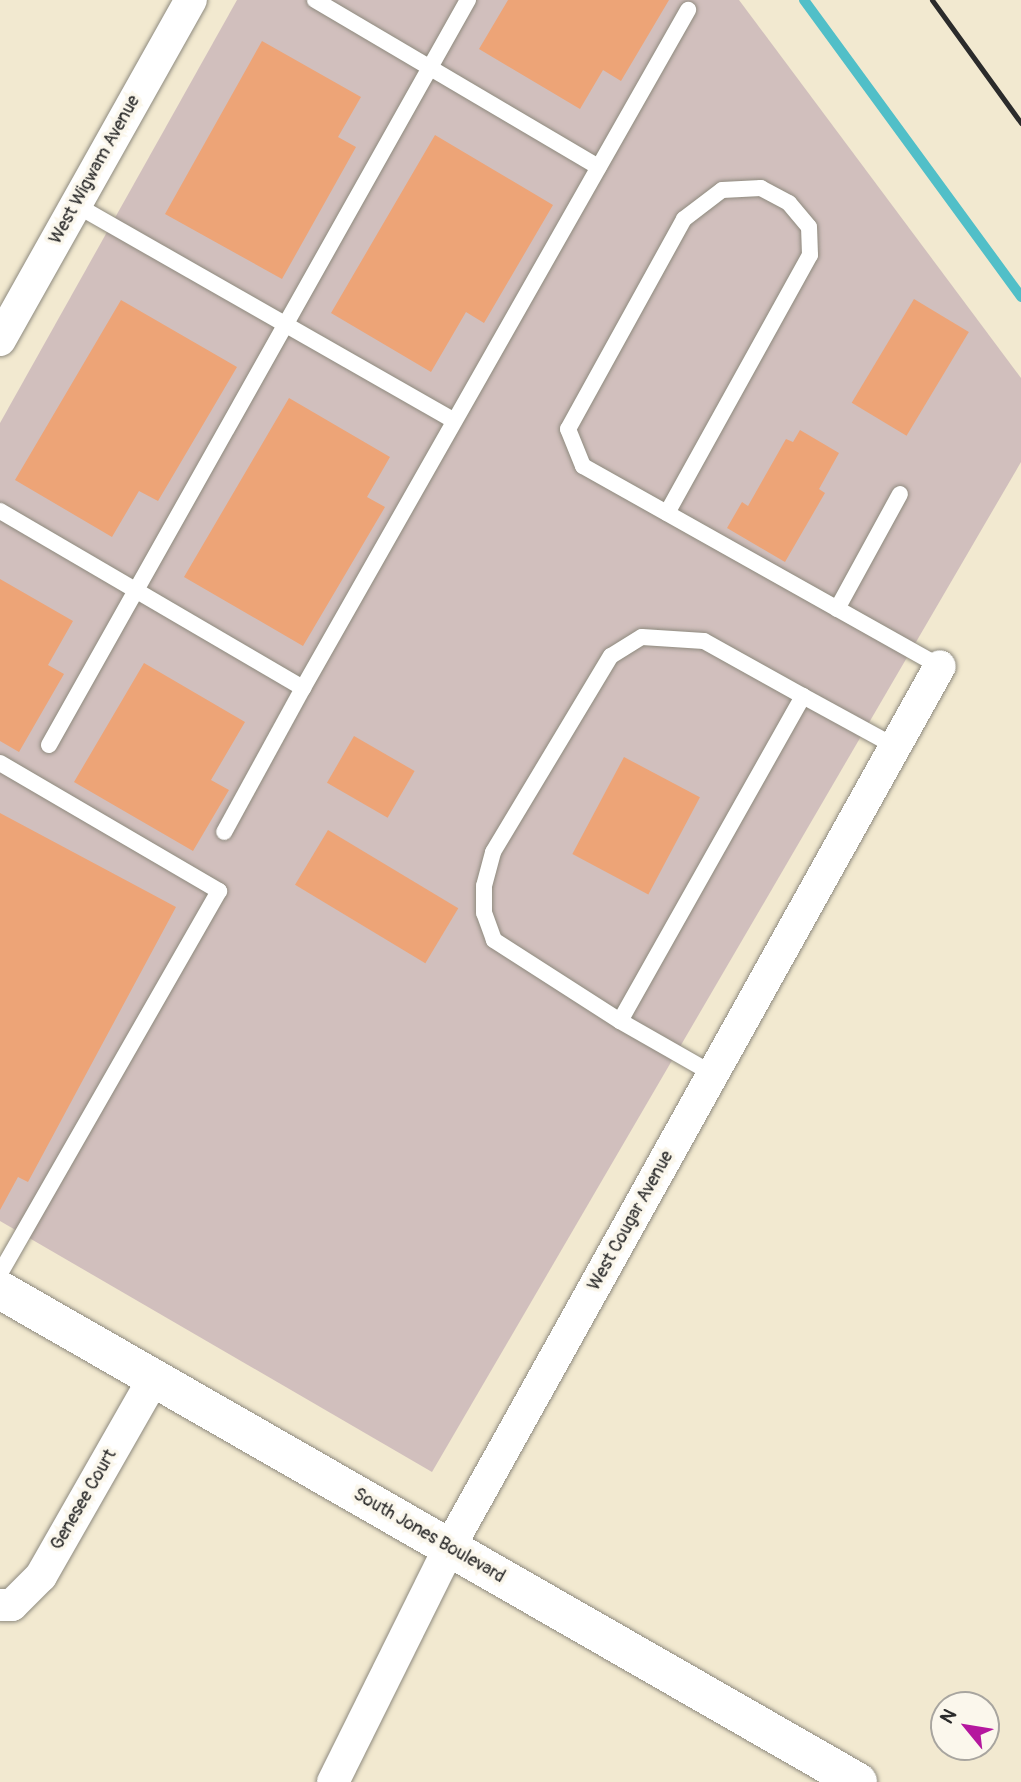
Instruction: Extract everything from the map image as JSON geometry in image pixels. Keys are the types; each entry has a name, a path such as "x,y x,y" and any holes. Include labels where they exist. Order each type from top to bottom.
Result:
{"main road":[{"name":"South Jones Boulevard","path":"0,1290 859,1782"}],"street":[{"name":"West Wigwam Avenue","path":"0,340 191,0"},
{"name":"West Cougar Avenue","path":"333,1782 449,1548 940,666"},
{"name":"Genesee Court","path":"0,1605 12,1605 41,1576 153,1378"}],"lane":[{"path":"315,0 598,167"},
{"path":"49,745 288,326 468,0"},
{"path":"224,832 688,10"},
{"path":"667,513 810,254 809,227 789,203 761,188 722,190 684,219 568,429 583,466 940,666"},
{"path":"76,205 454,421"},
{"path":"837,609 900,494"},
{"path":"0,511 303,688"},
{"path":"713,1074 620,1021 494,940 484,913 484,886 493,852 611,656 642,636 704,641 896,747"},
{"path":"620,1021 803,696"},
{"path":"0,763 219,891 0,1273"}],"shaded area":[{"path":"237,0 739,0 1021,378 1021,462 432,1472 0,1221 0,423"}],"building":[{"path":"508,0 669,0 621,81 603,70 580,109 479,49"},
{"path":"262,41 361,97 338,137 356,147 282,279 165,214"},
{"path":"435,135 553,205 484,323 466,312 431,372 331,313"},
{"path":"914,299 969,332 907,436 852,403"},
{"path":"121,300 237,367 158,501 139,491 112,537 15,480"},
{"path":"289,398 390,457 367,497 385,507 303,646 184,577"},
{"path":"800,430 839,453 819,489 825,493 785,562 727,528 742,502 748,506 786,439 793,442"},
{"path":"0,579 73,621 48,665 64,674 19,752 0,741"},
{"path":"144,663 245,722 211,780 229,790 193,851 74,782"},
{"path":"354,736 415,771 388,818 327,783"},
{"path":"624,757 700,797 648,894 572,854"},
{"path":"0,813 176,907 28,1182 18,1177 0,1210"},
{"path":"328,830 458,908 425,963 295,885"}],"waterway":[{"path":"804,0 1021,297"}],"railway":[{"path":"932,0 1021,123"}]}
